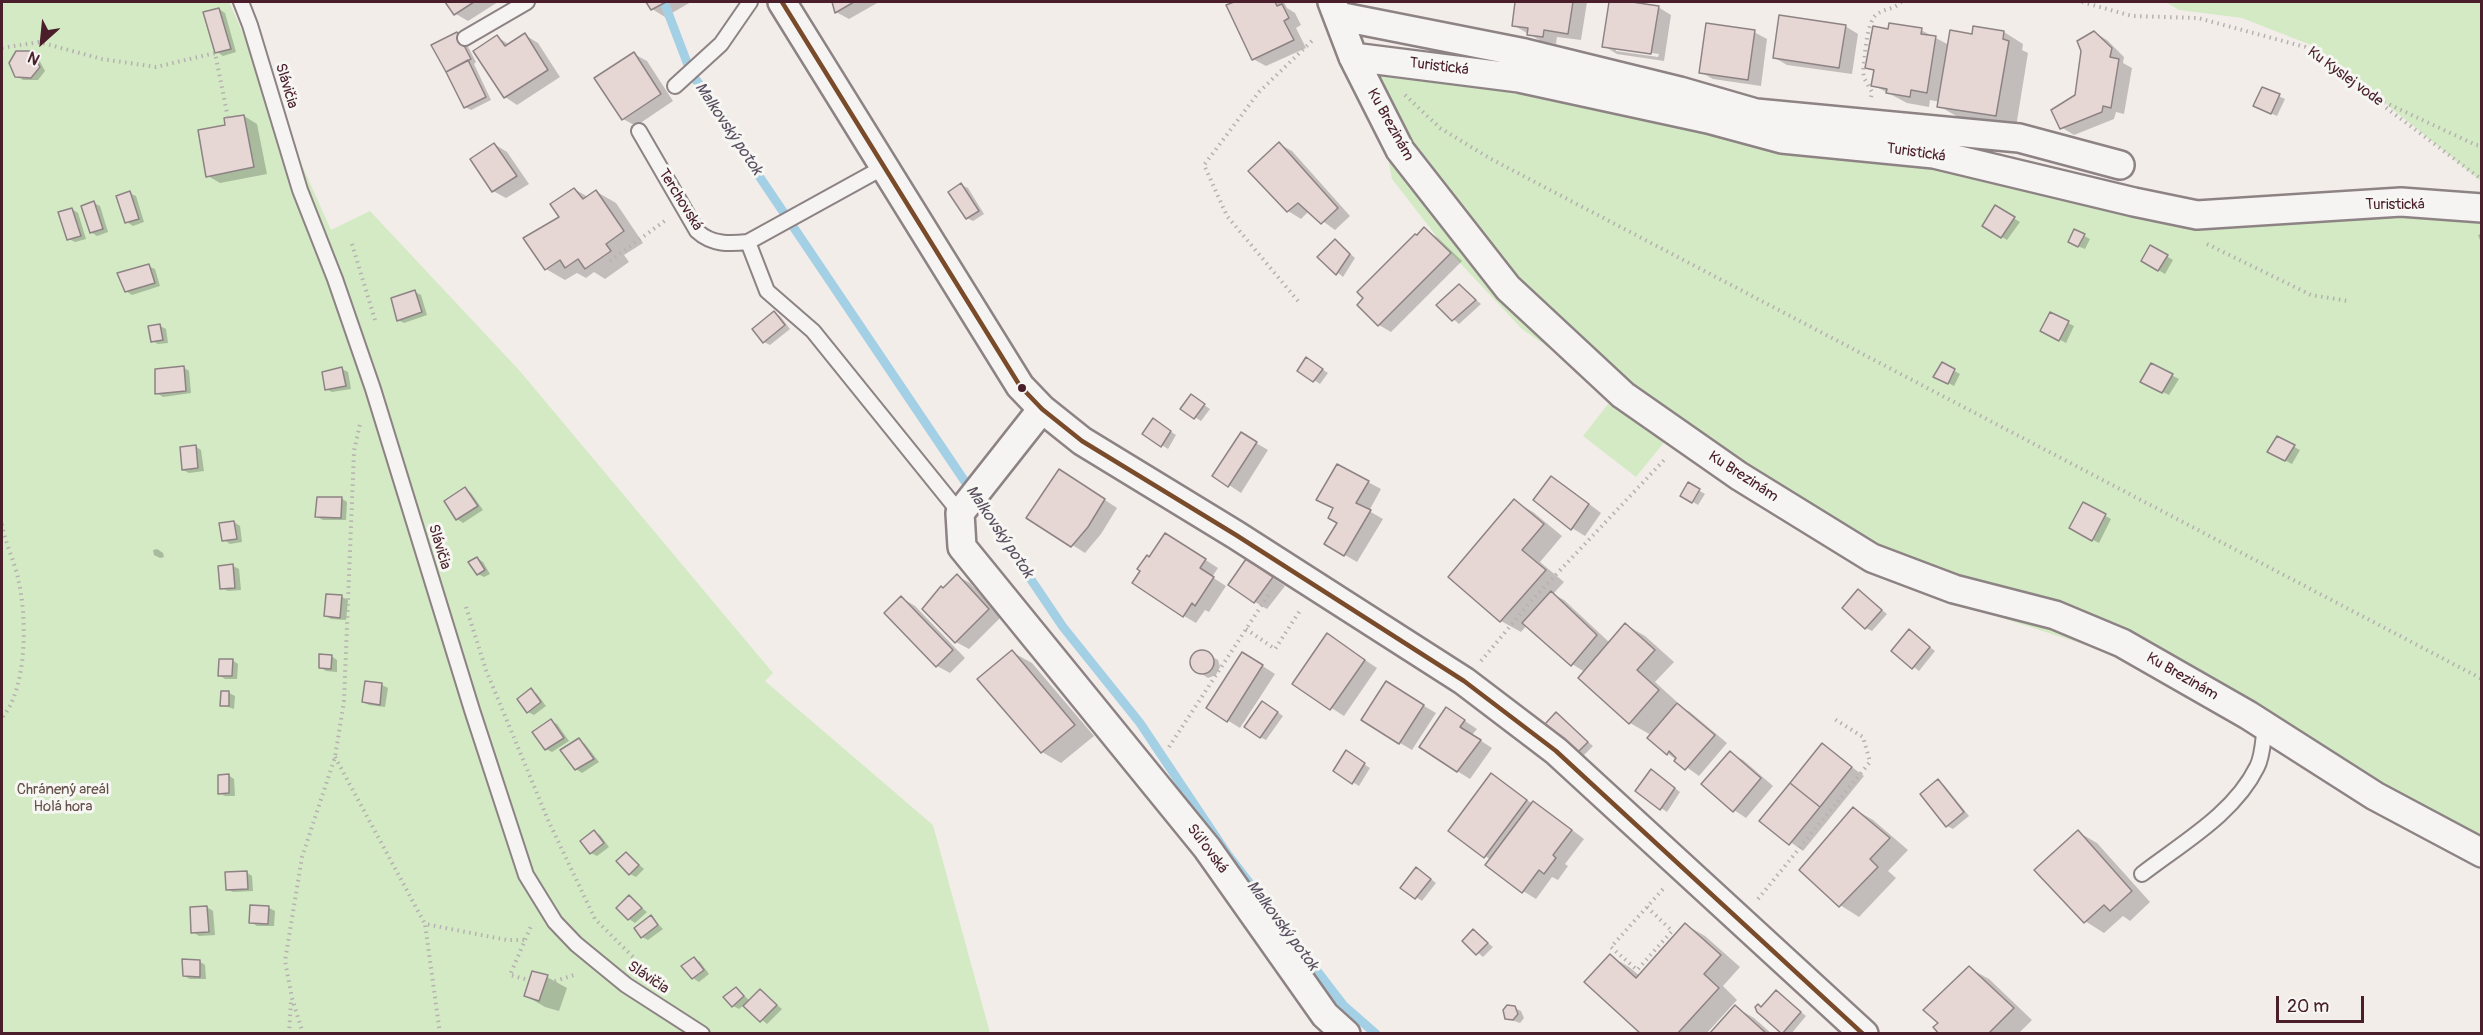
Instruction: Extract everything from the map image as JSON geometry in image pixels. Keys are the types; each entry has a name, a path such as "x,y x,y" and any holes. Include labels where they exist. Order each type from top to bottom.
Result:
{"street":[{"path":"782,2 1020,386 1042,409 1082,441 1286,567 1464,681 1556,751 1864,1034"},
{"path":"1335,9 1353,57"},
{"name":"Turistická","path":"1335,9 1680,91 1756,113 2019,138 2120,165"},
{"name":"Turistická","path":"1353,57 1519,78 1708,119 1782,139 1934,154 2197,215 2401,202 2481,208"},
{"name":"Ku Brezinám","path":"1353,57 1400,150 1508,288 1623,395 1685,439 1739,476 1872,558 1954,589 2055,615 2122,643 2265,726 2375,796 2481,853"},
{"path":"960,513 1042,409"},
{"name":"Súľovská","path":"960,513 962,547 1208,848 1325,1015 1346,1034"}],"lane":[{"name":"Slávičia","path":"241,2 300,190 374,388 472,710 526,875 555,922 569,936 620,981 702,1034"},
{"path":"465,38 527,2"},
{"path":"675,86 721,44 750,2"},
{"name":"Terchovská","path":"639,131 697,231 705,239 728,244 748,242 884,167"},
{"path":"748,242 767,291 813,331 960,513"},
{"path":"2142,874 2216,817 2244,789 2258,765 2265,726"}],"path":[{"path":"1865,123 1872,92 1864,78 1863,71 1871,21 1882,11 1891,9 1901,2"},
{"name":"Ku Kyslej vode","path":"2082,2 2132,16 2198,18 2305,47 2481,179"},
{"path":"1298,301 1227,216 1204,165 1259,92 1335,9"},
{"path":"2,48 39,42 102,58 156,67 215,53 228,118"},
{"path":"1405,95 1440,128 1491,159 2481,679"},
{"path":"2376,99 2481,146"},
{"path":"610,261 683,208"},
{"path":"2198,239 2311,295 2348,301"},
{"path":"352,244 375,321"},
{"path":"303,1034 292,998 285,961 302,857 335,757 344,701 354,451 361,419"},
{"path":"1464,681 1549,582 1685,439"},
{"path":"2,524 6,544 17,575 24,636 16,692 2,718"},
{"path":"1169,747 1286,567"},
{"path":"465,605 486,670 548,820 595,919 640,964 620,981"},
{"path":"1246,629 1275,649 1303,606"},
{"path":"1741,920 1870,762 1863,737 1833,718"},
{"path":"335,757 425,924 440,1034"},
{"path":"1647,907 1672,931 1637,970 1611,947 1647,907 1683,867"},
{"path":"525,979 510,975 532,925 537,896"},
{"path":"425,924 507,940 524,940"},
{"path":"288,1034 292,998"}],"green space":[{"name":"Chránený areál Holá hora","path":"2,2 229,2 331,230 370,211 519,370 773,673 765,681 933,825 990,1033 2,1034"},
{"path":"2166,2 2481,2 2481,181 2316,47 2242,18 2179,10"},
{"path":"1457,66 2202,206 2481,192 2481,853 2447,839 2248,697 1949,601 1625,401 1522,329 1444,246 1392,179 1370,69"},
{"path":"1612,399 1666,440 1636,477 1583,436"}],"building":[{"path":"445,2 474,2 454,15"},
{"path":"646,2 666,2 651,10"},
{"path":"832,2 854,2 835,13"},
{"path":"1234,2 1275,2 1277,6 1282,4 1289,18 1284,21 1294,40 1252,60 1226,5"},
{"path":"1515,2 1573,2 1568,34 1544,30 1543,37 1527,35 1528,28 1512,26"},
{"path":"1609,2 1632,2 1659,6 1651,54 1602,47"},
{"path":"219,8 231,49 215,53 203,12"},
{"path":"1779,15 1846,25 1839,68 1773,58"},
{"path":"1706,23 1755,30 1748,80 1699,73"},
{"path":"1889,23 1922,28 1921,34 1936,36 1927,93 1911,90 1910,97 1886,93 1887,89 1871,86 1874,70 1865,68 1873,26 1888,29"},
{"path":"1973,26 2004,31 2003,39 2009,41 1996,116 1937,107 1950,30 1972,34"},
{"path":"2094,31 2112,48 2110,57 2119,59 2111,108 2103,106 2102,112 2060,129 2051,110 2075,95 2081,51 2077,41"},
{"path":"457,32 471,59 446,72 431,45"},
{"path":"525,33 548,70 504,98 473,51 497,35 505,46"},
{"path":"16,51 31,51 40,67 31,78 15,77 9,63"},
{"path":"634,52 661,94 622,120 594,78"},
{"path":"468,60 486,97 464,108 446,72"},
{"path":"2262,87 2280,94 2271,114 2253,106"},
{"path":"244,115 254,167 206,177 198,130 225,125 224,118"},
{"path":"1279,142 1338,208 1321,224 1298,203 1287,212 1248,171"},
{"path":"494,143 517,176 492,192 470,159"},
{"path":"961,183 979,211 966,219 948,192"},
{"path":"574,188 583,199 596,190 624,231 606,244 611,251 585,269 578,259 565,268 560,260 545,270 523,238 559,217 550,204"},
{"path":"130,191 139,219 125,223 116,196"},
{"path":"94,201 103,229 90,233 81,206"},
{"path":"1995,205 2015,217 2001,238 1982,226"},
{"path":"72,208 81,236 67,240 58,212"},
{"path":"1424,227 1451,253 1378,326 1357,305 1363,298 1357,292"},
{"path":"2074,229 2085,234 2078,247 2068,242"},
{"path":"1335,239 1350,254 1336,275 1317,257"},
{"path":"2150,245 2168,255 2158,271 2141,261"},
{"path":"149,264 155,283 125,292 117,273"},
{"path":"1459,284 1476,300 1452,321 1436,305"},
{"path":"415,290 422,312 397,321 391,298"},
{"path":"774,311 785,325 763,343 752,329"},
{"path":"2050,312 2069,321 2059,341 2040,331"},
{"path":"160,324 163,340 151,342 148,326"},
{"path":"1306,357 1323,369 1313,382 1297,371"},
{"path":"1942,362 1955,369 1948,384 1933,377"},
{"path":"2151,363 2173,374 2162,393 2140,382"},
{"path":"184,366 186,391 155,394 155,369"},
{"path":"342,367 346,386 325,390 322,372"},
{"path":"1191,394 1205,404 1194,419 1180,409"},
{"path":"1153,418 1171,431 1161,447 1142,434"},
{"path":"1241,432 1257,442 1228,487 1212,476"},
{"path":"2277,436 2295,445 2285,461 2267,452"},
{"path":"196,445 198,468 182,470 180,447"},
{"path":"1337,464 1369,481 1356,503 1371,510 1344,556 1324,544 1337,523 1328,518 1333,508 1316,500"},
{"path":"1059,469 1105,499 1088,527 1071,547 1026,518"},
{"path":"1551,476 1589,504 1571,530 1533,500"},
{"path":"1688,482 1700,489 1692,503 1680,496"},
{"path":"465,487 478,506 456,520 444,501"},
{"path":"317,497 342,497 341,518 315,517"},
{"path":"1514,499 1544,524 1522,550 1546,570 1500,622 1448,577"},
{"path":"2083,502 2106,514 2092,541 2069,528"},
{"path":"234,521 237,539 222,541 219,523"},
{"path":"1165,533 1206,559 1200,568 1214,577 1195,606 1192,603 1183,617 1132,583 1140,571 1137,569 1147,555 1149,557"},
{"path":"477,557 485,570 477,575 468,562"},
{"path":"1246,559 1273,577 1254,603 1228,585"},
{"path":"233,564 235,588 220,589 218,566"},
{"path":"957,574 989,609 955,643 922,609 941,586 943,588"},
{"path":"1858,589 1882,610 1865,629 1842,608"},
{"path":"1551,591 1597,635 1571,666 1522,623"},
{"path":"326,594 342,595 340,618 324,616"},
{"path":"901,596 953,650 936,667 884,613"},
{"path":"1625,623 1655,650 1637,670 1659,690 1629,724 1578,678"},
{"path":"1909,629 1930,647 1912,669 1891,651"},
{"path":"1327,633 1365,660 1330,710 1292,684"},
{"path":"1012,650 1075,725 1041,753 977,679"},
{"path":"1202,650 1207,651 1213,657 1213,667 1207,673 1202,674 1197,673 1191,667 1190,662 1191,657 1197,651"},
{"path":"1242,652 1263,665 1227,722 1206,708"},
{"path":"319,654 332,655 331,669 319,668"},
{"path":"219,659 233,659 232,676 218,676"},
{"path":"365,681 382,683 380,705 362,702"},
{"path":"1386,681 1424,705 1399,744 1361,720"},
{"path":"531,688 541,702 527,713 517,699"},
{"path":"221,691 229,691 229,706 220,706"},
{"path":"1262,701 1278,712 1260,738 1244,727"},
{"path":"1677,703 1715,735 1685,770 1674,761 1676,758 1669,751 1667,755 1647,738"},
{"path":"1446,707 1465,720 1460,727 1481,740 1457,772 1419,747"},
{"path":"1556,712 1588,742 1576,754 1545,724"},
{"path":"551,719 564,738 545,750 532,732"},
{"path":"579,738 594,759 575,770 560,750"},
{"path":"1822,743 1852,767 1820,807 1790,783"},
{"path":"1346,750 1365,763 1352,784 1333,771"},
{"path":"1730,751 1761,778 1733,812 1701,784"},
{"path":"1651,769 1675,788 1660,810 1635,791"},
{"path":"1491,773 1527,800 1484,858 1448,831"},
{"path":"229,774 229,793 218,794 218,775"},
{"path":"1938,779 1964,812 1946,827 1920,794"},
{"path":"1790,783 1820,807 1789,845 1759,821"},
{"path":"1533,801 1572,830 1553,855 1556,858 1544,874 1539,870 1522,893 1485,865"},
{"path":"1853,807 1890,838 1870,859 1878,867 1839,907 1799,870"},
{"path":"594,830 604,843 590,854 580,841"},
{"path":"2078,830 2132,891 2110,911 2104,905 2084,923 2034,870"},
{"path":"626,852 639,865 629,875 616,861"},
{"path":"1416,867 1431,879 1415,899 1400,888"},
{"path":"247,871 248,889 226,890 225,872"},
{"path":"629,895 642,908 628,920 616,908"},
{"path":"250,905 269,906 268,924 249,923"},
{"path":"207,906 209,932 191,933 190,907"},
{"path":"651,915 658,925 641,938 634,928"},
{"path":"1685,923 1721,955 1704,974 1719,988 1677,1034 1641,1034 1584,982 1610,954 1636,978"},
{"path":"1473,929 1488,943 1476,955 1462,941"},
{"path":"694,957 704,970 692,979 681,966"},
{"path":"182,959 200,960 200,977 183,976"},
{"path":"1969,966 2014,1008 1988,1034 1939,1034 1933,1027 1938,1023 1923,1010"},
{"path":"532,971 548,975 539,1001 524,996"},
{"path":"736,987 744,996 732,1007 723,997"},
{"path":"760,989 777,1005 760,1022 743,1006"},
{"path":"1776,990 1801,1012 1782,1034 1757,1012 1755,1007 1758,1004 1761,1007"},
{"path":"1507,1005 1515,1006 1518,1014 1513,1020 1505,1019 1503,1010"},
{"path":"1735,1005 1767,1034 1709,1034"}],"waterway":[{"name":"Malkovský potok","path":"664,2 691,73 724,118 757,173 1063,627 1140,723 1228,855 1344,1006 1376,1034"}],"transit line":[{"path":"782,2 1020,386 1042,409 1082,441 1236,535 1464,681 1556,751 1863,1034"}]}
